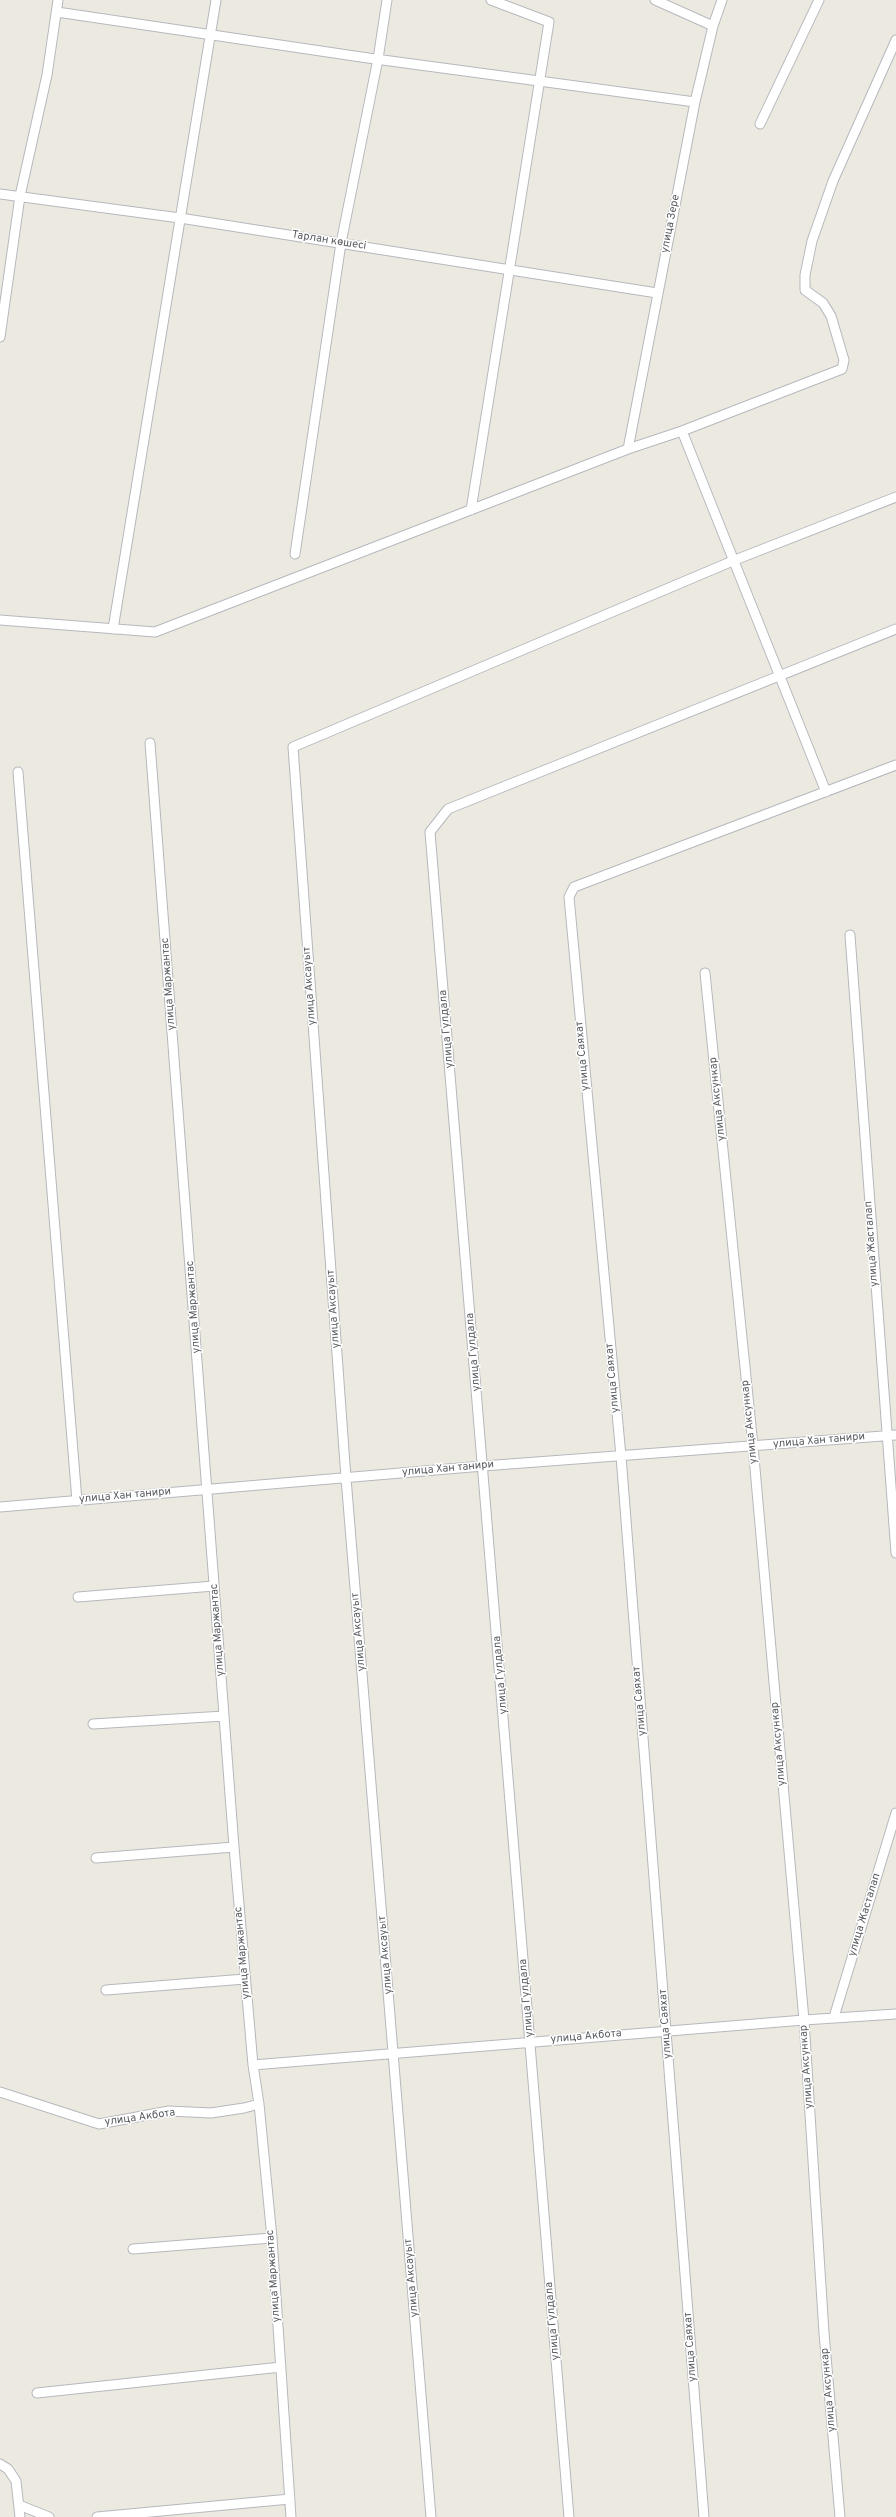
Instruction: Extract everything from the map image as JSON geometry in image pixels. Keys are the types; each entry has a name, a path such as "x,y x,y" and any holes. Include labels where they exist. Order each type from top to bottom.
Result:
{"street":[{"path":"0,337 20,196 47,75 58,12 58,0"},
{"path":"113,629 216,0"},
{"path":"295,554 341,243 378,59 388,0"},
{"path":"471,510 549,22 490,0"},
{"path":"655,0 713,26"},
{"name":"улица Зере","path":"628,449 695,102 713,26 722,0"},
{"path":"760,124 819,0"},
{"path":"58,12 378,59 695,102"},
{"path":"0,620 155,632 628,449 682,432 842,369 844,360 831,316 823,303 804,290 805,275 812,241 833,181 896,40"},
{"name":"Тарлан көшесі","path":"0,194 180,218 657,293"},
{"path":"682,432 826,792 896,765"},
{"path":"734,560 896,497"},
{"name":"улица Аксауыт","path":"431,2517 346,1478 293,747 734,560"},
{"path":"780,675 896,629"},
{"name":"улица Гулдала","path":"569,2517 531,2041 430,832 448,809 780,675"},
{"name":"улица Маржантас","path":"150,743 234,1847 253,2065 259,2104 272,2238 292,2517"},
{"path":"18,772 77,1500"},
{"name":"улица Саяхат","path":"704,2517 621,1456 569,897 574,887 826,792"},
{"name":"улица Жасталап","path":"850,935 886,1436 896,1553"},
{"name":"улица Аксункар","path":"705,973 753,1446 804,2020 824,2333 840,2517"},
{"name":"улица Хан танири","path":"0,1507 483,1466 896,1435"},
{"path":"78,1597 214,1586"},
{"path":"94,1724 224,1716"},
{"name":"улица Жасталап","path":"834,2017 896,1813"},
{"path":"96,1858 234,1847"},
{"path":"106,1990 245,1979"},
{"name":"улица Акбота","path":"253,2065 666,2030 834,2017 896,2014"},
{"name":"улица Акбота","path":"0,2092 100,2124 169,2111 211,2113 259,2104"},
{"path":"134,2249 272,2238"},
{"path":"37,2393 281,2367"},
{"path":"0,2464 8,2469 16,2481 20,2517"},
{"path":"97,2517 290,2499"},
{"path":"19,2505 49,2517"}]}
